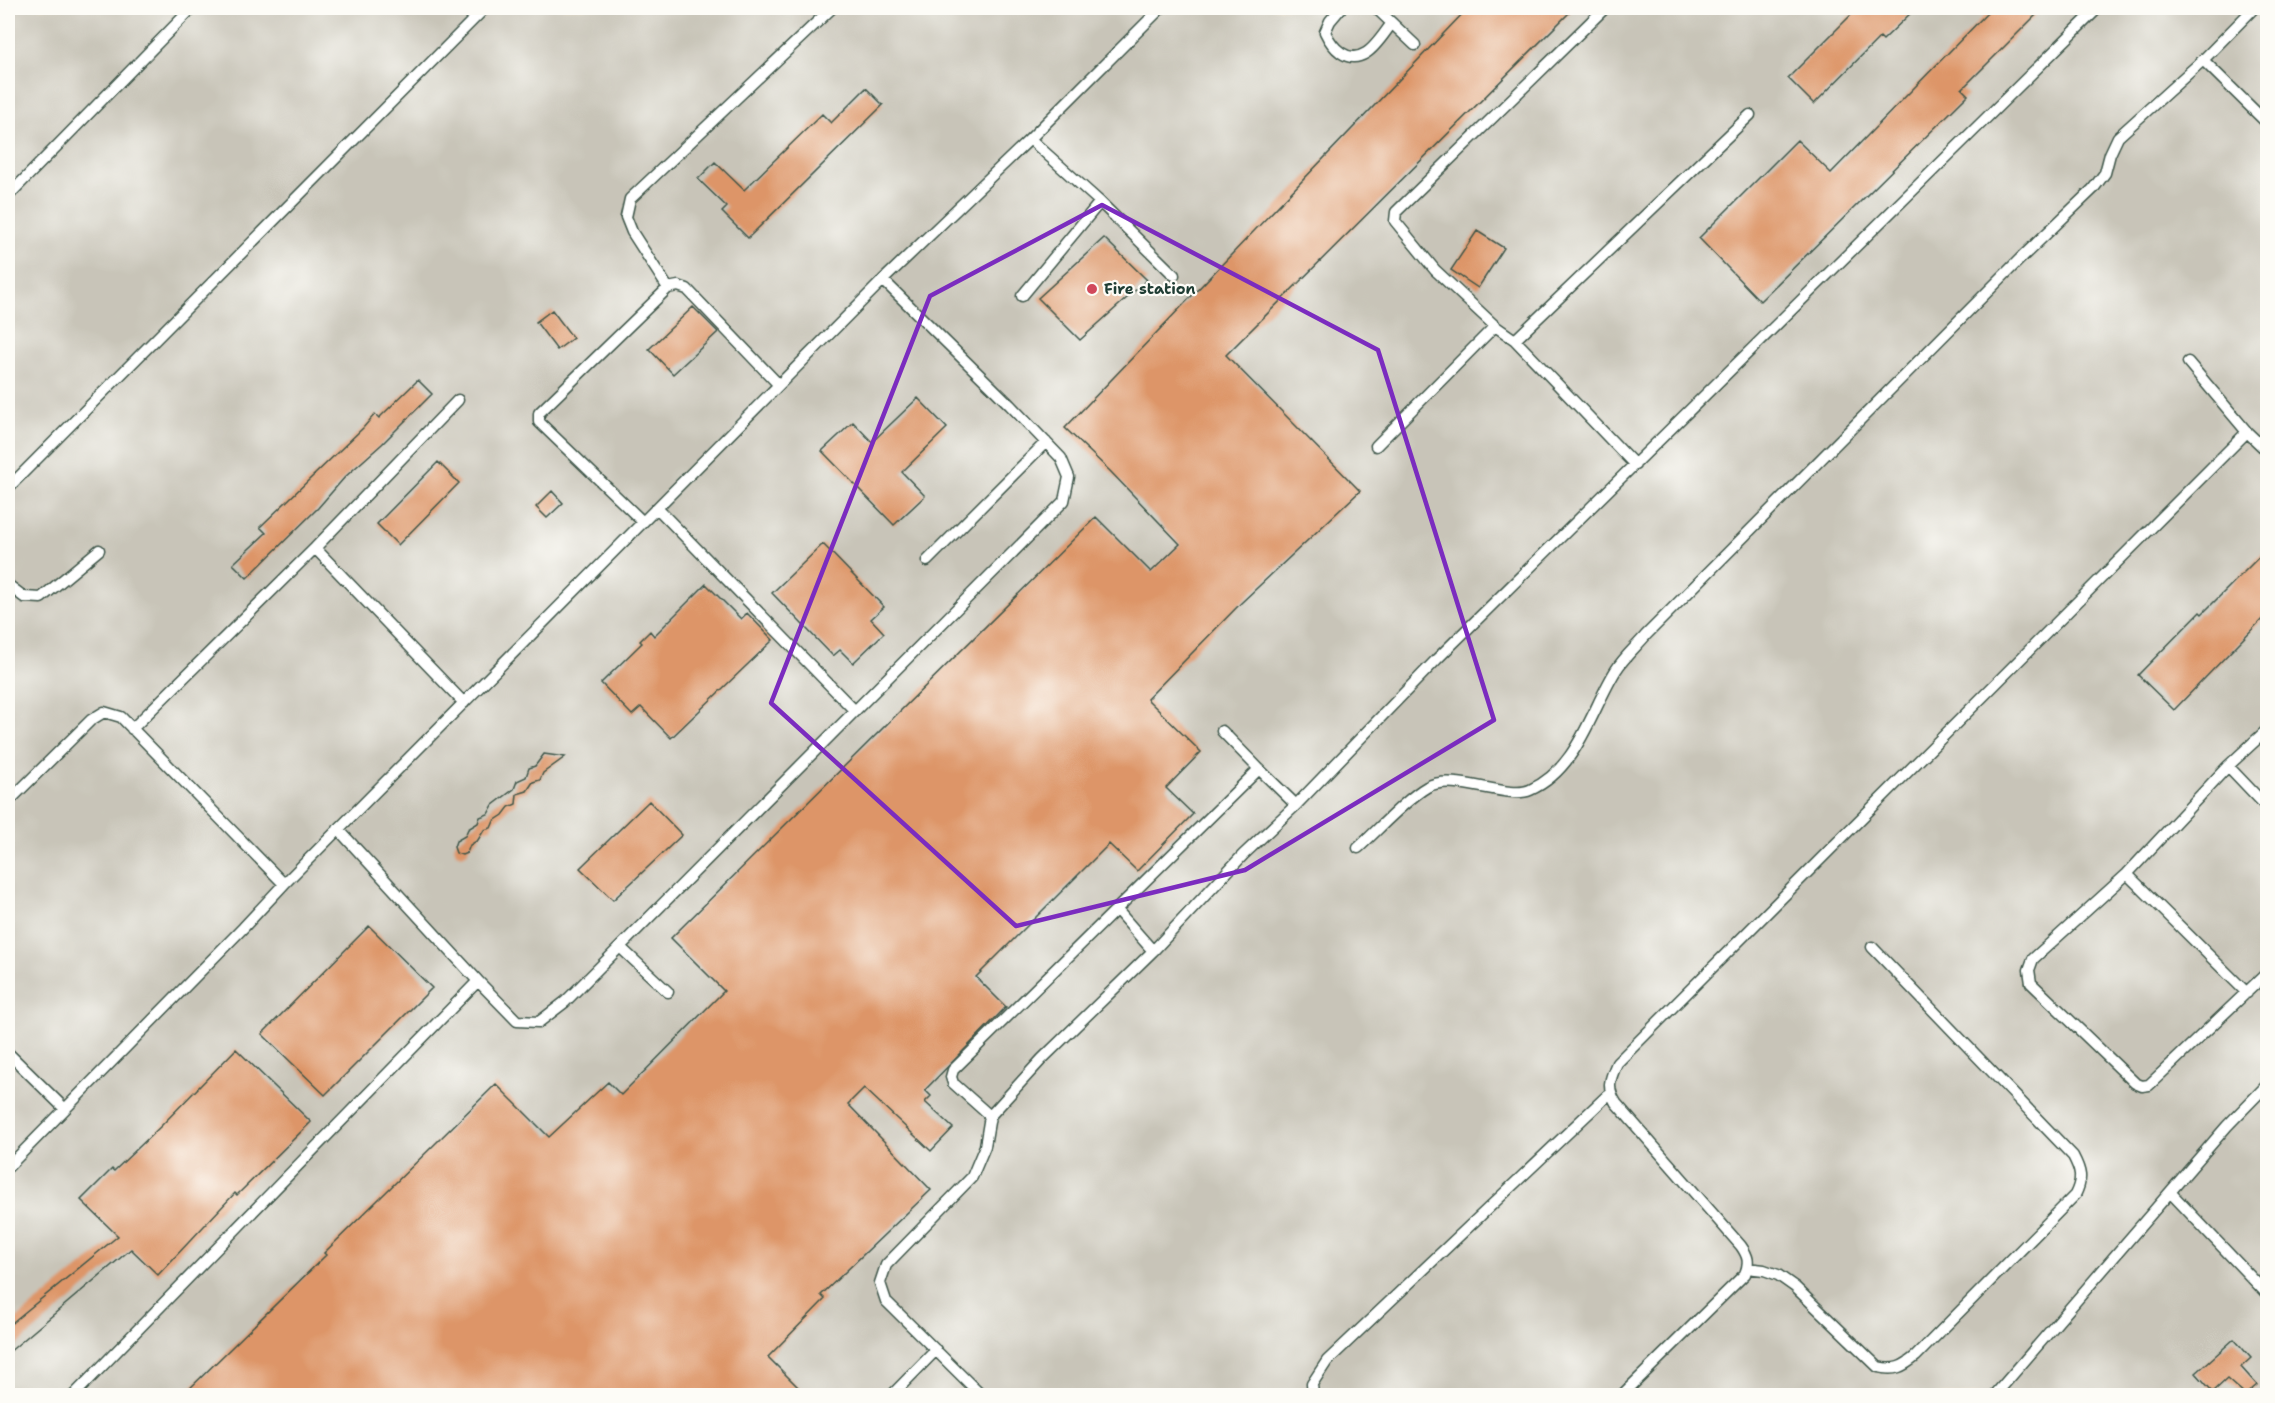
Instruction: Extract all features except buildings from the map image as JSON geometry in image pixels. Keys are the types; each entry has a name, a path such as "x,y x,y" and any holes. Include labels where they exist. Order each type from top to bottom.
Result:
{"lane":[{"path":"8,196 192,8"},
{"path":"8,488 485,8"},
{"path":"668,288 632,232 626,217 630,199 832,8"},
{"path":"1341,8 1330,21 1325,32 1331,45 1344,55 1357,57 1367,52 1392,23"},
{"path":"1376,8 1415,45"},
{"path":"1605,8 1396,212 1395,221 1435,270 1495,326 1515,339 1635,465"},
{"path":"982,1395 885,1301 880,1283 886,1264 972,1177 985,1146 990,1116 1042,1059 1153,951 1243,855 1296,805 1437,659 2098,8"},
{"path":"1358,848 1428,786 1448,783 1529,792 1553,775 1582,739 1597,704 1618,668 1646,635 2020,259 2093,189 2104,173 2118,137 2203,60 2254,8"},
{"path":"8,1167 338,829 883,280 1030,139 1153,10"},
{"path":"2203,60 2268,124"},
{"path":"1515,339 1750,115"},
{"path":"1030,139 1100,202 1174,275"},
{"path":"1022,296 1100,202"},
{"path":"338,829 517,1021 538,1022 565,1002 1064,501 1069,477 1061,458 883,280"},
{"path":"643,522 539,422 539,413 668,288 678,286 687,290 779,385"},
{"path":"1376,446 1495,326"},
{"path":"2188,362 2247,432 2268,452"},
{"path":"132,729 315,548 458,400"},
{"path":"1621,1395 1745,1274 1749,1262 1741,1246 1616,1103 1610,1093 1610,1081 1617,1063 2247,432"},
{"path":"927,561 1046,442"},
{"path":"657,508 854,710"},
{"path":"315,548 464,703"},
{"path":"8,585 24,597 41,598 99,550"},
{"path":"8,802 91,720 104,712 121,717 284,884"},
{"path":"2268,729 2228,766 2127,874 2033,959 2029,970 2031,982 2135,1083 2142,1086 2150,1085 2268,972"},
{"path":"1222,731 1296,805"},
{"path":"2228,766 2268,808"},
{"path":"990,1116 953,1083 951,1077 953,1070 1259,769"},
{"path":"2127,874 2247,993"},
{"path":"1116,909 1153,951"},
{"path":"620,947 668,992"},
{"path":"1747,1268 1778,1275 1795,1287 1878,1367 1890,1370 1902,1367 1916,1356 2075,1195 2081,1183 2081,1170 2073,1156 1872,947"},
{"path":"73,1395 478,981"},
{"path":"8,1053 65,1109"},
{"path":"1994,1395 2227,1125 2268,1083"},
{"path":"1313,1395 1312,1384 1327,1361 1610,1093"},
{"path":"2170,1192 2268,1295"},
{"path":"891,1395 936,1350"}],"highlighted area":[{"path":"1102,205 1378,350 1494,720 1245,870 1016,926 771,703 930,296"}],"shaded area":[{"path":"8,8 2267,8 2267,1395 8,1395"}],"place":[{"name":"Fire station","path":"1092,289"}]}
